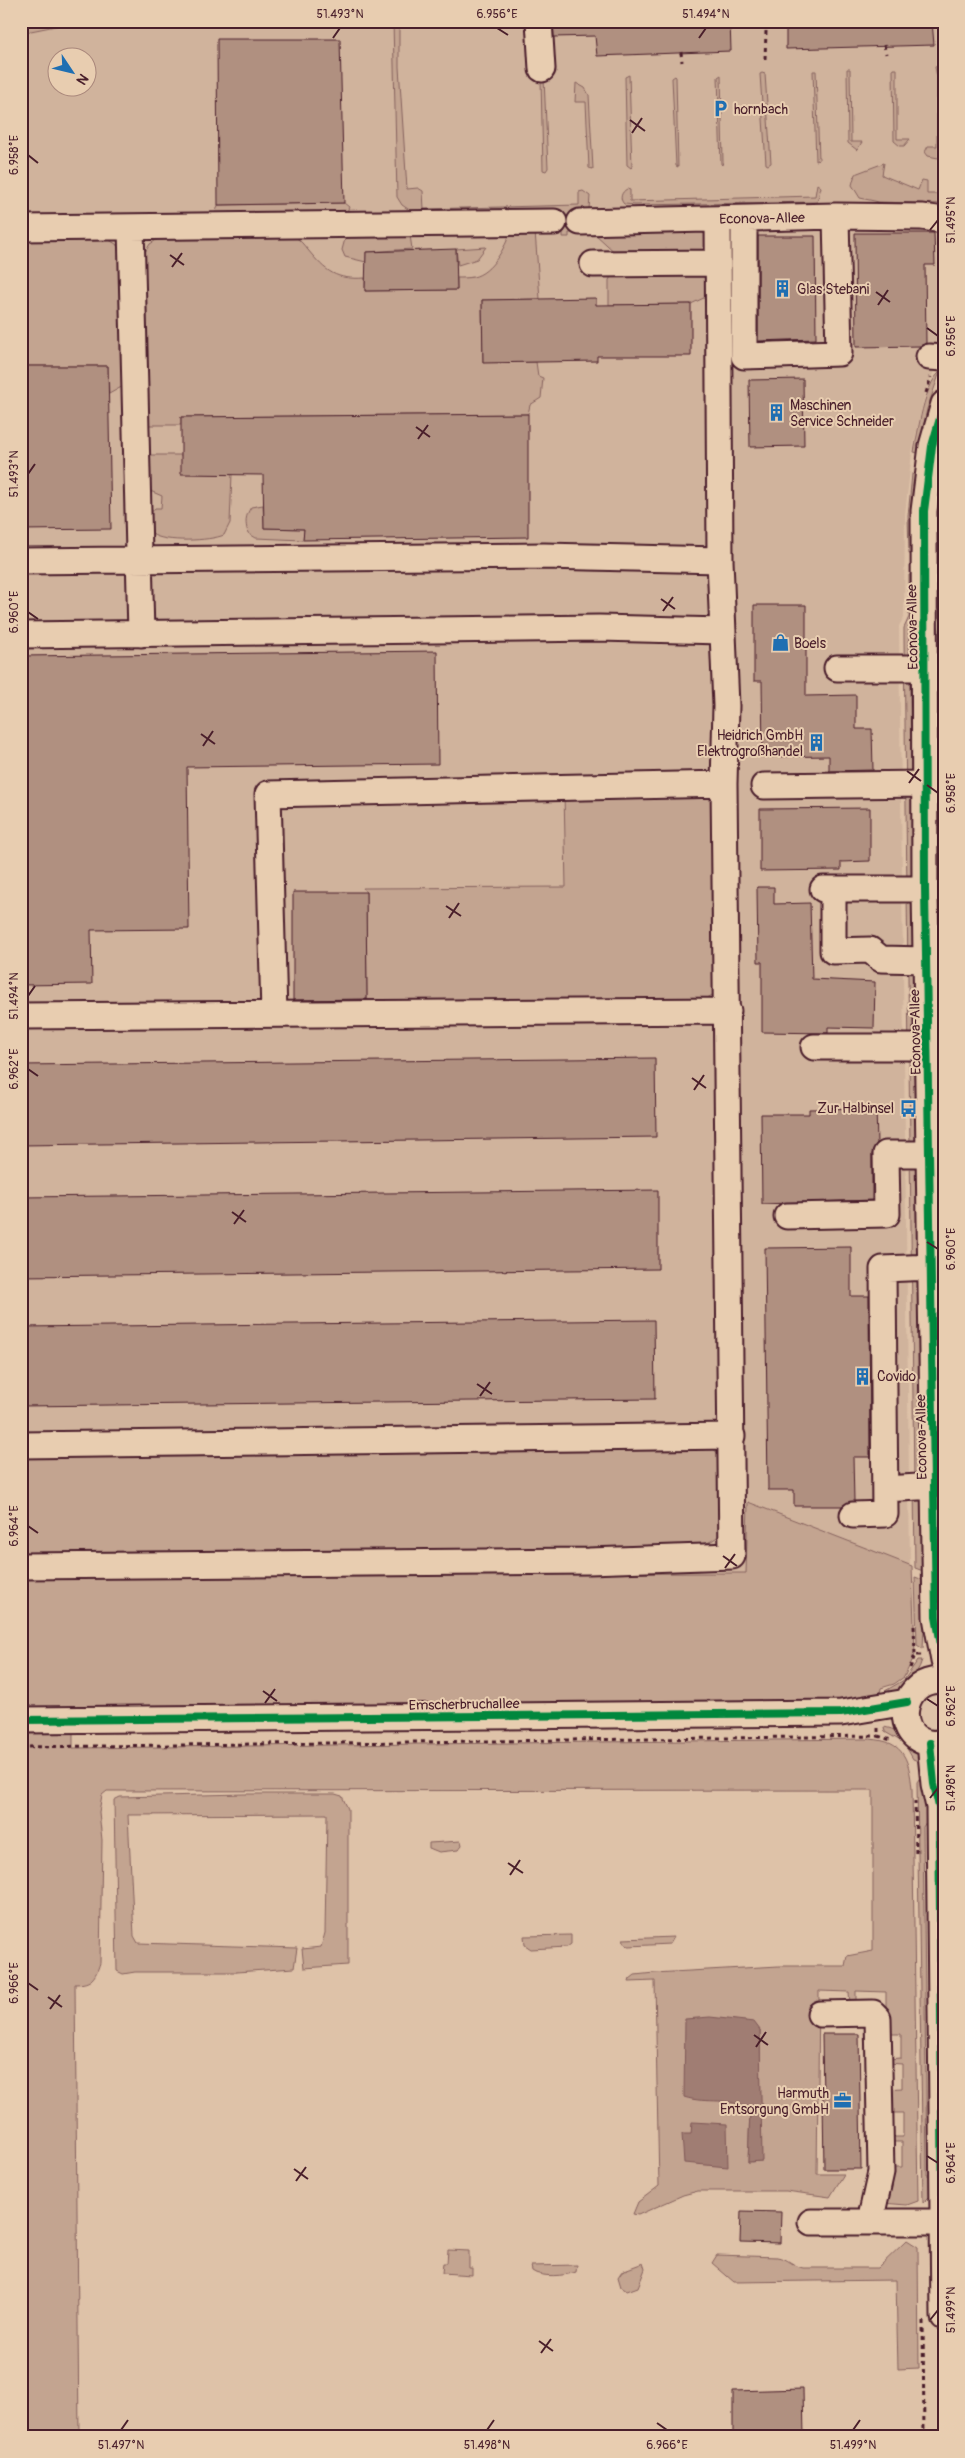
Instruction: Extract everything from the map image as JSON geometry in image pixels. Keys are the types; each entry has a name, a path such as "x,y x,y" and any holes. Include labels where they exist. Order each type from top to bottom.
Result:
{"street":[{"path":"539,21 542,69"},
{"path":"744,219 744,356 839,353 836,216"},
{"name":"Econova-Allee","path":"580,222 836,216 922,217 944,220"},
{"path":"21,1566 589,1561 732,1556 728,1010 724,784 726,706 720,560 718,263 720,238 718,219"},
{"path":"21,228 554,222"},
{"path":"131,227 141,634"},
{"path":"594,264 718,263"},
{"name":"Econova-Allee","path":"935,1682 929,1655 936,1617 940,1533 935,1486 932,1267 938,1241 930,1154 928,1047 932,956 925,889 935,834 926,784 924,511 936,467 944,404"},
{"path":"21,561 544,556 720,560"},
{"path":"21,635 599,628 723,631"},
{"path":"837,668 925,668"},
{"path":"274,1014 268,794 724,784"},
{"path":"764,786 926,784"},
{"path":"925,889 828,889 834,951 870,950 880,959 932,956"},
{"path":"21,1016 728,1010"},
{"path":"814,1046 928,1047"},
{"path":"787,1216 887,1214 886,1154 930,1154"},
{"path":"852,1515 885,1514 883,1269 932,1267"},
{"path":"21,1445 732,1436"},
{"path":"885,1489 935,1486"},
{"name":"Econova-Allee","path":"936,1617 944,1661"},
{"path":"935,1682 918,1687 907,1714 919,1739 937,1743 934,1784 941,1797 944,2317"},
{"name":"Emscherbruchallee","path":"21,1720 907,1714"},
{"path":"820,2014 873,2013 878,2018 881,2172 870,2222"},
{"path":"812,2222 870,2222 943,2218"}],"path":[{"path":"765,59 766,31"},
{"path":"884,45 886,54"},
{"path":"681,52 682,62"},
{"path":"21,1747 878,1736"}],"shaded area":[{"path":"21,21 80,21 21,33"},
{"path":"80,21 944,21 944,348 926,390 912,452 905,514 904,617 899,626 910,1566 749,1502 747,1573 21,1575 21,33"},
{"path":"393,21 399,21 399,67 407,189 418,188 423,191 424,209 579,205 579,192 583,191 590,196 589,209 584,212 708,232 712,243 705,253 619,256 594,233 569,233 569,237 563,237 563,217 414,213 402,205 397,197"},
{"path":"940,65 943,154 938,158 928,156 925,152 928,146 937,146 937,77 935,67"},
{"path":"847,69 850,69 851,142 862,142 857,150 848,143"},
{"path":"893,69 897,69 897,139 910,139 904,146 900,146 894,141"},
{"path":"813,71 816,71 819,160 816,161"},
{"path":"760,74 765,74 771,163 768,165 766,164"},
{"path":"629,75 631,168 627,165 625,77"},
{"path":"721,75 723,162 722,165 718,77"},
{"path":"675,76 678,167 676,166 672,78"},
{"path":"541,79 544,79 548,168 546,171 543,170"},
{"path":"576,83 585,88 589,95 593,169 589,168 586,102 575,102"},
{"path":"884,163 882,175 918,190 922,180 927,181 927,194 944,194 944,204 879,202 860,198 852,185 855,174"},
{"path":"817,184 821,187 817,202 635,205 624,204 621,198 623,192 627,189 630,190 630,201 815,196"},
{"path":"344,203 349,207 346,214 222,215 216,212 218,205"},
{"path":"511,231 535,231 540,299 482,300 483,362 536,362 538,376 543,378 541,398 530,405 528,414 181,417 181,425 146,425 142,257 150,244 163,236 290,235 300,241 320,264 332,273 346,278 365,278 365,291 457,290 457,278 480,275 492,265 501,252"},
{"path":"346,235 410,235 412,249 366,252 366,262 345,257 342,250"},
{"path":"37,240 109,240 116,244 122,253 125,385 109,394 108,366 21,366 21,242"},
{"path":"486,247 477,259 458,265 456,249"},
{"path":"702,270 711,279 708,296 691,304 609,305 609,280 613,274"},
{"path":"940,372 927,409 918,453 914,452 926,398 934,378"},
{"path":"147,455 181,455 232,474 230,523 224,535 209,539 176,540 152,534 149,515 155,508 161,508 162,496 148,490"},
{"path":"912,474 916,475 912,526 914,553 909,554 908,516"},
{"path":"263,505 264,528 304,529 303,540 256,538 248,533 246,520 251,507"},
{"path":"933,571 938,572 940,619 944,626 943,811 939,805 937,792 943,787 939,629 934,618"},
{"path":"909,575 914,575 914,619 909,628 922,1557 926,1572 915,1568 904,638 904,628 909,617"},
{"path":"564,793 706,794 713,799 717,992 704,1000 367,1000 366,892 363,888 566,887"},
{"path":"711,1447 724,1459 724,1529 711,1541 684,1549 21,1562 21,1451"},
{"path":"748,1502 912,1566 915,1655 904,1677 894,1684 881,1688 879,1700 73,1718 73,1748 864,1739 887,1742 895,1746 905,1758 911,1777 912,1789 918,2201 907,2205 882,2203 888,2167 902,2167 902,2142 888,2142 888,2137 903,2137 903,2113 888,2113 887,2089 902,2088 902,2064 887,2063 887,2059 901,2058 901,2034 886,2034 886,1992 856,1991 856,2006 850,2006 849,1992 819,1991 817,2174 844,2174 830,2197 786,2191 698,2191 683,2195 638,2215 633,2214 638,2202 659,2186 655,1981 629,1982 630,1979 635,1975 654,1973 779,1966 845,1966 847,1956 873,1951 873,1790 107,1791 102,1795 99,1812 102,1840 100,1963 92,1979 85,1983 75,1984 79,2437 21,2437 21,1575 746,1573","holes":["760,2030 761,2161 748,2162 750,2111 740,2103"]},
{"path":"915,1577 926,1581 923,1649 917,1645"},
{"path":"918,1660 922,1660 920,1667 912,1678 896,1691 884,1696 885,1691 904,1680"},
{"path":"884,1727 898,1731 909,1739 923,1763 913,1759 904,1743 885,1732"},
{"path":"921,1776 929,1817 923,1827 927,2175 933,2175 930,2196 923,2203 917,1782"},
{"path":"335,1794 342,1796 348,1809 348,1965 304,1968 302,1949 321,1947 325,1933 327,1814 128,1815 134,1936 138,1943 297,1948 294,1968 236,1972 135,1972 123,1974 117,1971 114,1800 120,1797"},
{"path":"461,1841 462,1845 458,1850 439,1852 429,1848 429,1843"},
{"path":"571,1935 571,1944 567,1947 531,1949 525,1945 524,1936"},
{"path":"674,1937 670,1944 629,1946 626,1945 623,1939"},
{"path":"710,2017 754,2022 760,2030 762,2161 748,2162 750,2111 735,2103 684,2097 685,2019"},
{"path":"692,2122 727,2124 728,2167 684,2163 682,2134 691,2134"},
{"path":"907,2240 918,2247 919,2368 898,2369 896,2280 734,2282 712,2263 717,2255 778,2257 803,2268 878,2268"},
{"path":"448,2250 469,2251 469,2268 472,2268 472,2275 442,2273 443,2263 447,2263"},
{"path":"643,2263 645,2269 638,2287 627,2291 621,2287 618,2277 622,2271"},
{"path":"577,2265 576,2272 553,2276 536,2273 532,2271 531,2266"}],"building":[{"path":"553,21 730,21 731,51 597,56 595,36 554,37"},
{"path":"786,21 932,21 934,45 786,49"},
{"path":"217,39 340,39 344,203 218,205"},
{"path":"855,233 934,233 935,265 925,265 926,343 921,346 856,347"},
{"name":"Glas Stebani","path":"758,236 815,236 816,339 758,341"},
{"path":"456,249 457,290 365,291 366,252"},
{"path":"596,298 596,305 691,304 691,356 597,356 597,361 483,363 482,300"},
{"path":"21,366 108,366 111,529 21,530"},
{"name":"Maschinen Service Schneider","path":"803,379 804,446 750,447 749,380"},
{"path":"528,414 528,537 303,540 304,529 264,528 263,475 181,474 181,417"},
{"path":"754,605 806,605 806,696 856,695 856,729 872,729 873,770 829,771 829,756 763,757 762,681 754,681"},
{"path":"437,651 438,764 187,767 189,929 91,930 92,984 21,985 21,656"},
{"path":"870,808 870,861 841,862 841,870 760,871 760,809"},
{"path":"757,887 774,887 774,904 810,903 812,979 875,982 874,1028 828,1027 828,1033 762,1032 762,962 758,962"},
{"path":"293,892 366,892 367,999 293,1000"},
{"path":"655,1058 656,1137 21,1145 21,1065"},
{"path":"876,1108 877,1143 872,1154 872,1200 762,1204 761,1114 809,1114 809,1109"},
{"path":"658,1190 658,1269 21,1276 21,1197"},
{"path":"851,1247 851,1296 869,1296 870,1457 853,1457 854,1501 843,1506 794,1506 794,1490 768,1490 765,1248"},
{"path":"654,1320 655,1399 21,1406 21,1327"},
{"name":"Harmuth Entsorgung GmbH","path":"822,2034 859,2034 861,2169 824,2169"},
{"path":"741,2211 781,2212 780,2243 740,2242"},
{"path":"803,2389 804,2437 733,2437 733,2391"}],"cycle path":[{"path":"944,404 932,446 924,511 925,889 936,1617 944,1661"},
{"path":"21,1720 841,1713 907,1702"},
{"path":"930,1743 934,1784 939,1807 944,2317"}],"place":[{"name":"hornbach","path":"720,109"},
{"name":"Glas Stebani","path":"783,289"},
{"name":"Maschinen Service Schneider","path":"776,413"},
{"name":"Boels","path":"780,643"},
{"name":"Heidrich GmbH Elektrogroßhandel","path":"817,743"},
{"name":"Zur Halbinsel","path":"908,1108"},
{"name":"Covido","path":"863,1376"},
{"name":"Harmuth Entsorgung GmbH","path":"843,2101"}]}
